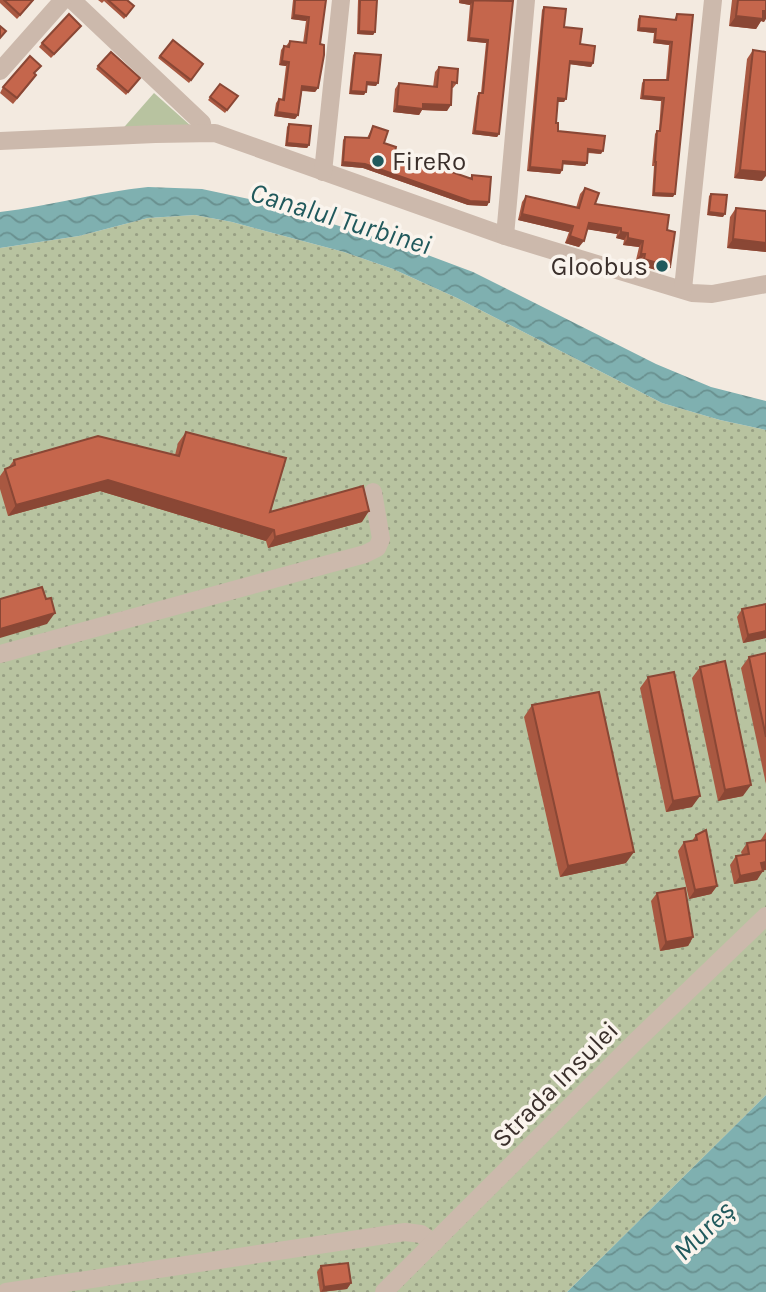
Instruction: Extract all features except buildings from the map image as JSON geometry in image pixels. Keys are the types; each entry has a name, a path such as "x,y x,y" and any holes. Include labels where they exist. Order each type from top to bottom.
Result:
{"street":[{"path":"0,71 63,0"},
{"path":"72,0 202,123 203,132"},
{"path":"323,172 341,0"},
{"path":"505,236 526,0"},
{"path":"683,289 713,0"},
{"path":"0,141 203,132 227,136 505,236 704,295 766,284"},
{"path":"0,654 365,554 377,548 381,539 373,492"},
{"name":"Strada Insulei","path":"384,1292 627,1049 766,916"},
{"path":"13,1291 405,1232 421,1234 434,1243"}],"green space":[{"path":"154,93 191,126 119,133"},
{"path":"195,215 232,222 344,252 393,269 457,298 662,403 766,430 766,1095 567,1292 0,1292 0,248 79,236 148,218"}],"water":[{"name":"Canalul Turbinei","path":"148,187 202,189 263,202 409,248 473,272 656,364 711,387 766,401 766,430 662,403 457,298 393,269 344,252 232,222 195,215 148,218 79,236 0,248 0,212"},
{"name":"Mureș","path":"766,1095 766,1292 567,1292"}],"place":[{"name":"FireRo","path":"378,161"},
{"name":"Gloobus","path":"662,266"}]}
